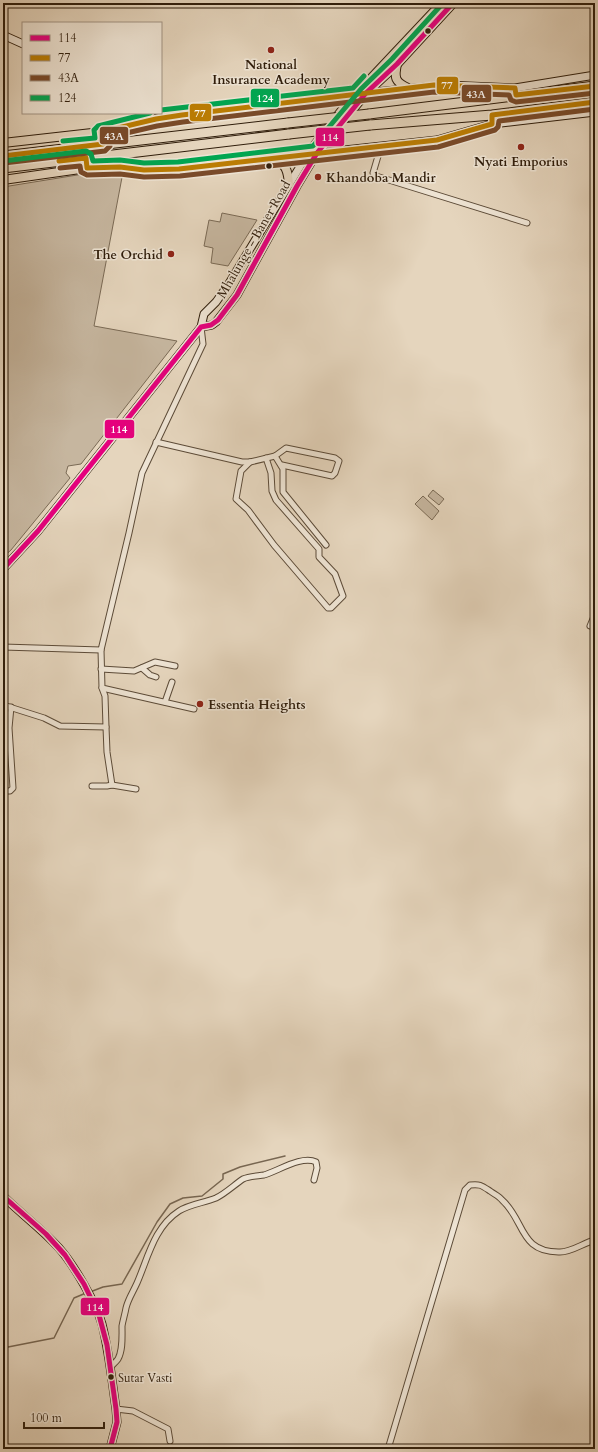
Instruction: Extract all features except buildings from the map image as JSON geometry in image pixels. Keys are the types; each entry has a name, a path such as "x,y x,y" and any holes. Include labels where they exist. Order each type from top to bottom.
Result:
{"highway":[{"path":"3,156 369,114 516,92 595,86"},
{"path":"3,168 370,125 492,120 595,102"},
{"path":"86,158 87,168"}],"main road":[{"path":"306,155 356,94 442,3"},
{"path":"317,153 366,93 397,64 453,3"},
{"path":"3,35 22,44"},
{"path":"397,64 395,74 397,81 401,85 408,88"},
{"path":"3,143 101,132 155,116 446,85 516,92 595,75"},
{"path":"3,180 87,168 120,167 144,170 178,169 437,140 492,120 595,112"},
{"path":"101,132 102,144"},
{"name":"Mhalunge - Baner Road","path":"201,327 212,325 216,322 230,305 317,153"},
{"name":"Mhalunge - Baner Road","path":"3,569 38,532 201,327 204,314 216,302 228,285 306,155"},
{"path":"274,158 285,165 289,184"},
{"path":"253,242 263,247"},
{"path":"3,1196 56,1244 70,1262 94,1304 102,1323 116,1409 117,1422 110,1449"}],"street":[{"path":"381,146 373,173 376,176 527,223"},
{"path":"112,785 106,752 106,727 102,688 101,650 142,473 203,344 201,327"},
{"path":"156,442 242,462 250,462 275,456 282,449 290,448 335,458 339,461 335,473 332,476 282,466"},
{"path":"275,456 282,466 283,492 326,545"},
{"path":"250,462 240,471 236,499 248,510 274,545 328,608 331,608 343,596 335,574 319,557 319,550 276,500 272,491 271,473 266,458"},
{"path":"590,626 595,614"},
{"path":"3,648 101,650"},
{"path":"101,669 134,671 155,662 175,666"},
{"path":"142,668 150,675 156,676"},
{"path":"165,702 172,682"},
{"path":"102,688 194,708"},
{"path":"3,705 44,718 60,726 106,727"},
{"path":"3,791 10,791 13,788 9,728 11,707"},
{"path":"92,786 112,785 136,788"},
{"path":"110,1368 118,1358 122,1345 122,1324 127,1302 137,1283 149,1251 162,1228 178,1212 192,1205 218,1197 245,1178 257,1177 271,1173 288,1165 304,1161 313,1160 316,1162 317,1168 314,1180"},
{"path":"388,1449 465,1190 470,1185 479,1184 503,1200 518,1222 525,1237 535,1247 547,1251 561,1252 595,1240"},
{"path":"116,1409 133,1412 168,1429 170,1441"},
{"path":"29,1448 41,1449"}],"shaded area":[{"path":"102,171 123,172 94,326 177,341 81,464 68,466 66,473 70,478 11,550 3,557 3,187"},
{"path":"222,213 257,220 228,266 211,263 213,248 204,246 209,220 220,222"},
{"path":"433,490 444,499 439,505 428,496"},
{"path":"423,496 439,511 432,520 415,504"}],"waterway":[{"path":"90,1292 103,1287 122,1284 157,1222 170,1204 183,1198 202,1196 223,1179 223,1174 240,1167 285,1156"},
{"path":"3,1348 54,1338 74,1298 86,1293"}],"transit line":[{"name":"124","path":"3,161 86,151 91,154 93,161 120,160 144,163 178,162 313,146 361,89 392,59 443,3"},
{"name":"114","path":"3,569 38,531 201,327 211,325 218,320 237,295 297,186 317,153 366,93 397,64 453,3"},
{"name":"124","path":"162,110 353,88 364,76"},
{"name":"77","path":"3,156 103,144 101,132 156,119 434,85 515,88 516,95 595,86"},
{"name":"43A","path":"4,163 105,151 110,146 109,137 157,126 434,92 509,95 511,100 516,102 595,93"},
{"name":"77","path":"59,161 86,158 87,168 120,167 144,170 179,169 437,140 492,124 492,115 595,102"},
{"name":"43A","path":"60,168 80,166 81,172 87,175 120,174 144,177 180,176 438,147 495,130 498,127 499,121 595,109"},
{"name":"124","path":"63,141 95,138 94,130 98,126 146,114"},
{"name":"114","path":"3,1196 46,1234 65,1255 84,1284 99,1315 107,1345 116,1409 117,1422 110,1449"}],"place":[{"name":"National Insurance Academy","path":"271,50"},
{"name":"Nyati Emporius","path":"521,147"},
{"name":"Khandoba Mandir","path":"318,177"},
{"name":"The Orchid","path":"171,254"},
{"name":"Essentia Heights","path":"200,704"},
{"name":"Sutar Vasti","path":"111,1377"}]}
